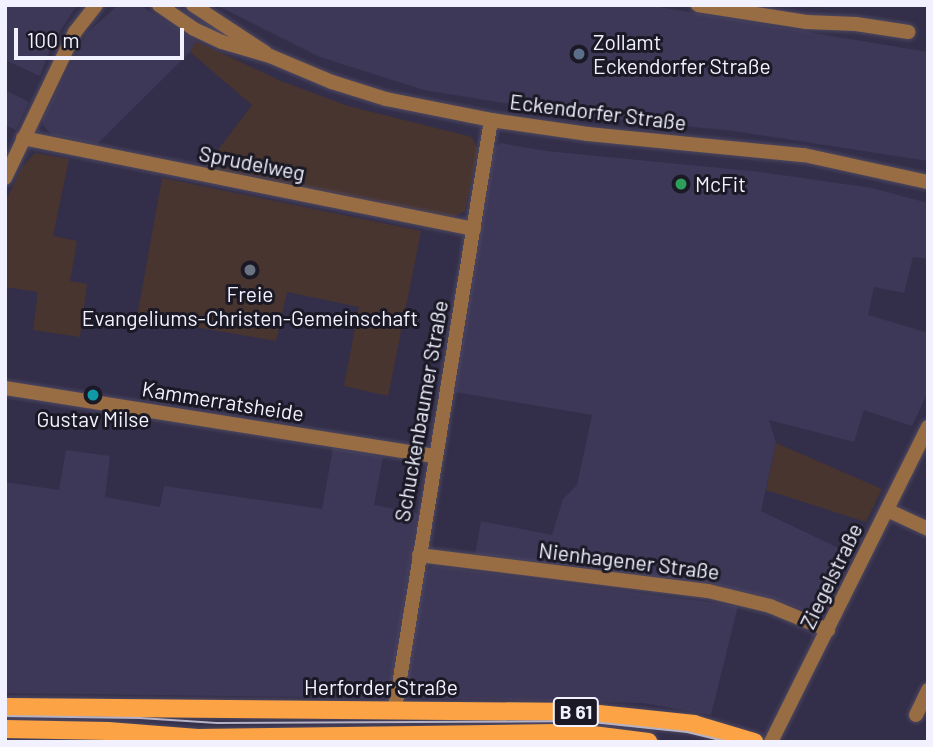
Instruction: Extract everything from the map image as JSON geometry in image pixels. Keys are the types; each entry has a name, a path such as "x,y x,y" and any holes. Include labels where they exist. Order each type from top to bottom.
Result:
{"main road":[{"name":"Herforder Straße","path":"5,707 570,712 694,724 754,742"},
{"path":"198,740 207,710"},
{"name":"B 61","path":"5,729 108,731 198,740 541,732 577,733 648,742"}],"street":[{"path":"5,178 75,32 96,5"},
{"name":"Eckendorfer Straße","path":"159,5 194,29 222,42 270,56 376,96 491,120 588,134 804,155 928,182"},
{"name":"Eckendorfer Straße","path":"192,5 270,56"},
{"path":"698,5 807,22 856,24 908,32"},
{"name":"Schuckenbaumer Straße","path":"395,709 434,456 491,120"},
{"name":"Sprudelweg","path":"23,138 474,229"},
{"name":"Kammerratsheide","path":"5,388 434,456"},
{"name":"Ziegelstraße","path":"771,742 928,428"},
{"path":"887,510 928,529"},
{"name":"Nienhagener Straße","path":"419,555 708,591 770,606 828,630"},
{"path":"916,715 928,690"}],"shaded area":[{"path":"5,5 77,5 52,44 40,76 5,60"},
{"path":"118,5 140,5 196,41 190,52 97,144 52,135 43,125 43,118 87,33"},
{"path":"216,5 647,5 928,52 928,161 734,131 577,115 424,90 320,57"},
{"path":"196,41 281,81 348,106 472,137 478,150 465,211 454,217 205,167 252,105 190,52"},
{"path":"5,90 29,102 16,130 5,125"},
{"path":"500,143 546,151 761,172 872,188 928,203 928,259 913,257 904,293 874,287 868,315 928,333 928,392 912,426 864,410 854,442 769,420 776,443 761,511 851,554 823,610 810,612 774,599 711,584 475,554 481,521 552,535 563,499 577,485 592,415 455,392 494,148"},
{"path":"35,153 69,159 53,236 77,241 70,281 87,284 80,337 33,330 38,292 5,287 5,203 22,167"},
{"path":"162,178 421,231 388,396 344,386 359,307 287,292 276,341 137,317"},
{"path":"776,443 882,489 866,522 766,490"},
{"path":"333,448 383,457 374,505 417,513 390,692 384,698 5,693 5,482 59,490 66,450 110,456 105,497 160,507 164,486 322,509"},
{"path":"433,566 738,606 711,715 643,703 417,698 404,690 425,572"}],"tram line":[{"path":"5,716 140,718 217,723 583,721 687,732 729,742"}],"place":[{"name":"Zollamt Eckendorfer Straße","path":"579,54"},
{"name":"McFit","path":"681,184"},
{"name":"Freie Evangeliums-Christen-Gemeinschaft","path":"250,270"},
{"name":"Gustav Milse","path":"93,395"}]}
